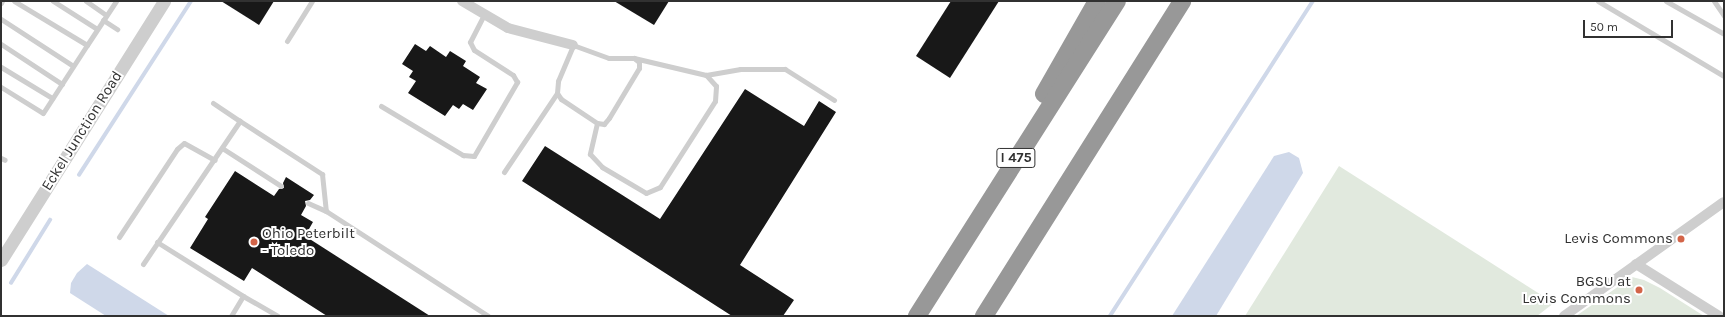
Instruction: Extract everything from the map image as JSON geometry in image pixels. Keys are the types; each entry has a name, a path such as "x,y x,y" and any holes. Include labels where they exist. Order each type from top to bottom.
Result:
{"highway":[{"path":"917,315 1097,1"},
{"name":"I 475","path":"917,315 1117,1"},
{"path":"984,316 1180,5"}],"street":[{"name":"Eckel Junction Road","path":"1,260 164,1"},
{"path":"462,1 508,28 573,46"},
{"path":"1564,316 1724,202"},
{"path":"1636,264 1718,316"}],"lane":[{"path":"14,1 87,44"},
{"path":"53,1 97,29"},
{"path":"86,1 106,15"},
{"path":"1,87 43,112 116,1"},
{"path":"287,41 312,1"},
{"path":"1598,1 1724,76"},
{"path":"1666,1 1724,34"},
{"path":"1714,1 1724,16"},
{"path":"381,106 463,155 474,156 517,82 513,75 474,50 470,42 484,15"},
{"path":"1,19 73,66"},
{"path":"103,20 118,29"},
{"path":"1,44 62,84"},
{"path":"504,172 557,93 558,81 573,46 609,58 634,58 706,75 740,69 785,69 834,100"},
{"path":"557,93 561,99 597,123 604,124 639,68 639,62 634,58"},
{"path":"1,67 52,98"},
{"path":"597,123 590,154 602,167 646,193 660,187 715,101 716,86 706,75"},
{"path":"213,103 322,174 326,211"},
{"path":"143,264 215,160 240,121"},
{"path":"119,237 177,149 184,143 215,160"},
{"path":"222,148 281,186"},
{"path":"308,203 326,211 488,316"},
{"path":"157,242 278,316"},
{"path":"231,316 243,296"}],"shaded area":[{"path":"1339,166 1554,303 1537,316 1245,316"},
{"name":"BGSU at Levis Commons","path":"1632,277 1644,280 1660,288 1704,316 1576,316"}],"water":[{"path":"1289,152 1299,158 1303,173 1216,316 1172,316 1274,156"},
{"path":"87,264 169,316 106,316 70,293 71,283 77,273"}],"building":[{"path":"221,1 274,1 259,25"},
{"path":"614,1 669,1 654,25"},
{"path":"951,1 999,1 950,78 916,56"},
{"path":"415,44 426,51 430,46 446,57 450,51 466,61 463,66 480,77 476,83 487,89 473,110 463,104 459,109 453,105 445,116 408,93 416,81 409,77 413,71 402,64"},
{"path":"745,89 804,126 819,101 836,112 740,265 794,300 783,316 732,316 522,181 545,146 660,219"},
{"name":"Ohio Peterbilt - Toledo","path":"235,171 274,196 279,189 284,188 283,183 286,177 314,195 310,200 305,201 306,206 301,215 313,222 305,236 430,316 327,316 252,268 244,281 190,248 208,219 205,217"}],"waterway":[{"path":"79,175 191,1"},
{"path":"1110,316 1313,1"},
{"path":"11,283 50,220"}],"place":[{"name":"Levis Commons","path":"1681,239"},
{"name":"Ohio Peterbilt - Toledo","path":"254,242"},
{"name":"BGSU at Levis Commons","path":"1639,290"}]}
